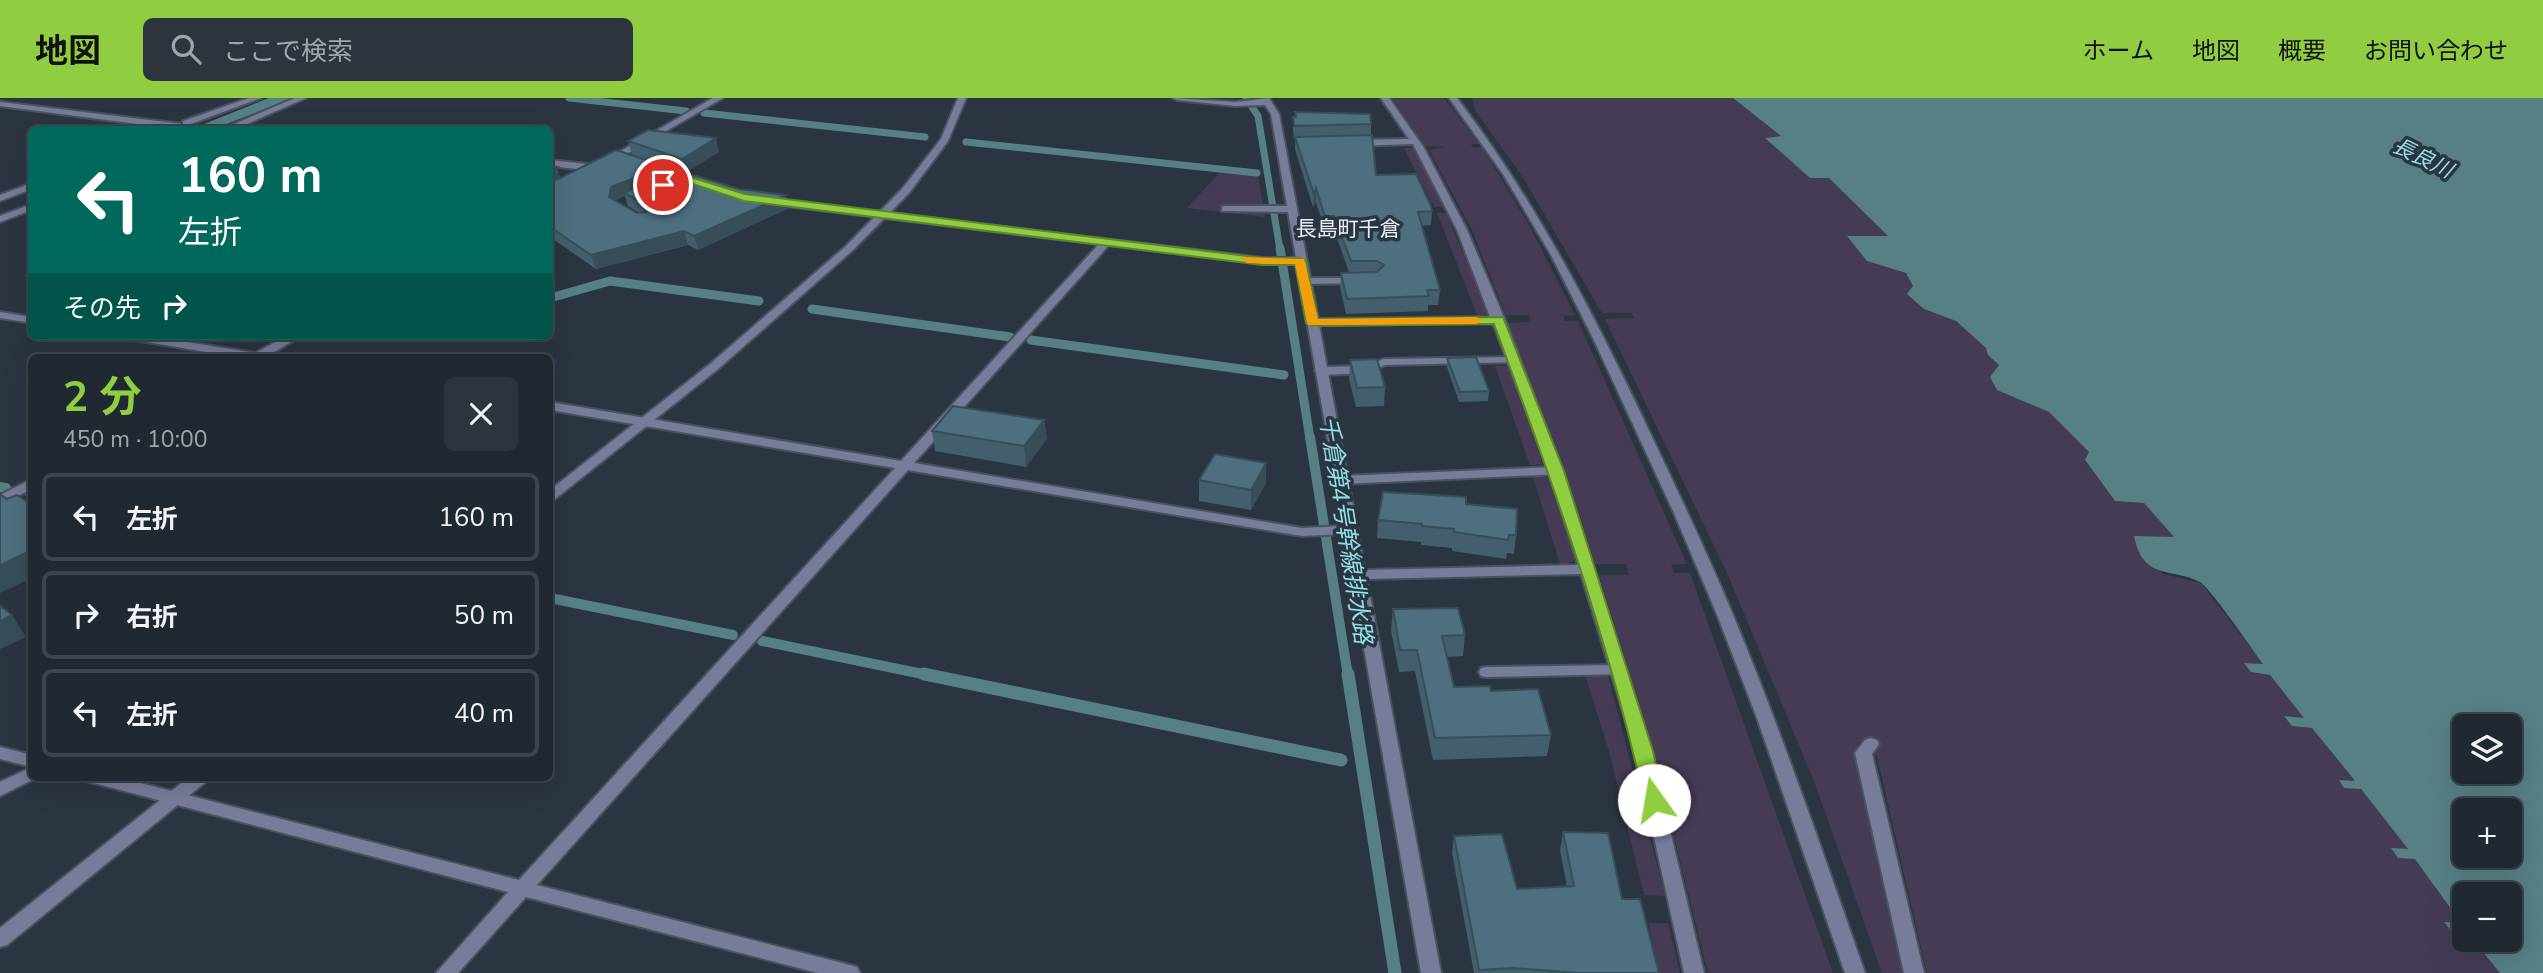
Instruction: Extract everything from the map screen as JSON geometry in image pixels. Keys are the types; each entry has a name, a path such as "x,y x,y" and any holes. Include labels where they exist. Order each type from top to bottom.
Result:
{"street":[{"path":"183,126 187,122 200,120 257,98"},
{"path":"234,126 302,98"},
{"path":"572,180 719,98"},
{"path":"553,494 829,270 885,214 954,126 962,98"},
{"path":"1177,98 1242,104 1263,101 1275,114 1296,261 1304,281 1341,480 1343,531 1359,575 1431,973"},
{"path":"1385,98 1415,141 1462,230 1556,471 1643,751 1695,973"},
{"path":"1455,99 1491,145 1542,226 1590,317 1706,568 1787,776 1855,973"},
{"path":"0,104 166,126"},
{"path":"1348,143 1415,141"},
{"path":"1280,145 1294,145"},
{"path":"616,156 627,159"},
{"path":"553,163 595,168"},
{"path":"0,198 28,188"},
{"path":"756,199 1270,261 1296,261"},
{"path":"0,219 28,208"},
{"path":"1225,209 1287,209"},
{"path":"446,973 1107,242"},
{"path":"1304,281 1364,281"},
{"path":"0,315 28,319"},
{"path":"1312,323 1499,320"},
{"path":"153,340 239,354"},
{"path":"262,354 288,340"},
{"path":"1321,370 1369,369 1383,362 1514,360"},
{"path":"553,407 1309,532 1343,531"},
{"path":"1341,480 1556,471"},
{"path":"0,501 28,485"},
{"path":"1359,575 1587,569"},
{"path":"1488,672 1618,670"},
{"path":"1871,744 1863,753 1914,973"},
{"path":"0,753 28,760"},
{"path":"0,790 28,775"},
{"path":"107,781 850,973"},
{"path":"0,939 196,781"}],"shaded area":[{"path":"1392,98 1444,98 1479,144 1471,144 1473,148 1482,147 1530,227 1575,315 1563,316 1565,321 1578,321 1687,564 1671,565 1674,573 1690,573 1833,973 1708,973 1653,751 1599,575 1629,575 1626,564 1595,564 1563,466 1508,323 1531,322 1529,315 1506,315 1472,230 1429,150 1446,147 1425,146"},
{"path":"1472,98 1733,98 1782,137 1766,138 1794,164 1829,178 1889,237 1848,236 1867,261 1906,273 1913,286 1908,294 1924,309 1956,321 1986,348 1999,365 1997,390 2049,412 2089,452 2085,461 2115,501 2144,503 2175,538 2134,537 2145,562 2164,574 2201,583 2263,664 2245,663 2251,672 2270,675 2305,719 2285,717 2292,726 2312,728 2409,850 2452,911 2452,923 2446,922 2452,931 2452,952 2483,952 2500,973 1927,973 1877,756 1859,741 1855,755 1902,973 1882,973 1814,781 1728,575 1605,319 1634,318 1631,313 1602,313 1522,176 1475,110"},
{"path":"1404,148 1414,148 1445,206 1434,207"},
{"path":"1221,171 1258,176 1265,217 1187,208"},
{"path":"1437,213 1446,213 1488,313 1478,317"},
{"path":"1495,366 1510,366 1543,464 1530,465"},
{"path":"1543,476 1549,479 1576,559 1561,567 1533,477"},
{"path":"1585,675 1608,676 1665,896 1644,895 1609,751"},
{"path":"1649,923 1668,923 1680,973 1658,973"}],"water":[{"path":"269,98 293,98 222,126 199,126"},
{"name":"長良川","path":"1733,98 2543,98 2543,973 2500,973 2483,952 2522,952 2522,882 2452,882 2452,910 2415,859 2398,858 2391,848 2408,849 2361,789 2344,788 2339,780 2355,781 2312,728 2292,726 2284,716 2304,718 2270,675 2251,672 2244,663 2263,664 2213,596 2200,582 2151,566 2138,550 2134,536 2174,537 2144,503 2115,501 2085,460 2089,452 2049,412 1997,390 1990,377 1999,365 1988,355 1986,348 1956,321 1924,309 1907,294 1913,286 1906,273 1867,261 1847,236 1888,236 1829,178 1810,178 1765,138 1781,136"},
{"path":"2444,922 2452,922 2452,932"}],"building":[{"path":"1295,112 1370,114 1371,124 1294,126"},
{"path":"648,130 716,138 682,159 628,141"},
{"path":"1372,135 1376,175 1416,174 1431,206 1432,211 1418,212 1440,290 1427,290 1429,296 1347,299 1341,273 1377,272 1384,265 1377,261 1351,261 1334,216 1325,216 1316,188 1314,194 1295,137"},
{"path":"616,150 665,166 611,187 609,197 637,213 646,212 646,204 624,193 680,171 739,189 786,195 694,236 684,231 591,255 553,229 553,182"},
{"path":"1476,357 1489,391 1460,392 1447,358"},
{"path":"1377,359 1385,387 1357,388 1350,360"},
{"path":"953,406 1044,420 1024,446 932,431"},
{"path":"1215,454 1266,463 1251,490 1199,480"},
{"path":"1383,492 1466,497 1466,504 1517,509 1516,535 1509,535 1508,540 1422,524 1378,520"},
{"path":"0,494 7,499 17,495 28,502 28,552 0,565"},
{"path":"0,606 12,615 0,621"},
{"path":"1458,608 1465,635 1442,636 1454,687 1490,686 1491,691 1538,689 1551,735 1435,738 1417,650 1400,650 1393,609"},
{"path":"1563,832 1608,833 1622,899 1640,899 1659,973 1577,973 1513,968 1479,970 1454,836 1502,834 1517,889 1574,886"}],"waterway":[{"path":"569,98 686,111"},
{"name":"千倉第4号幹線排水路","path":"1246,98 1258,116 1280,250"},
{"path":"704,113 925,137"},
{"path":"966,142 1257,173"},
{"name":"千倉第4号幹線排水路","path":"1280,248 1310,439"},
{"path":"553,297 610,281 759,301"},
{"path":"812,309 1010,337"},
{"path":"1031,340 1284,375"},
{"name":"千倉第4号幹線排水路","path":"1310,437 1348,676"},
{"path":"0,487 6,488"},
{"path":"553,599 733,635"},
{"path":"762,641 932,676"},
{"path":"924,674 1341,760"},
{"name":"千倉第4号幹線排水路","path":"1348,674 1395,973"}],"slow traffic":[{"path":"1247,259 1300,261 1312,323 1476,320"}],"district":[{"name":"長島町千倉","path":"1348,229"}],"route":[{"path":"663,185 684,178 744,197 1263,261 1300,261 1312,323 1499,320 1556,471 1643,751 1654,800"}]}
